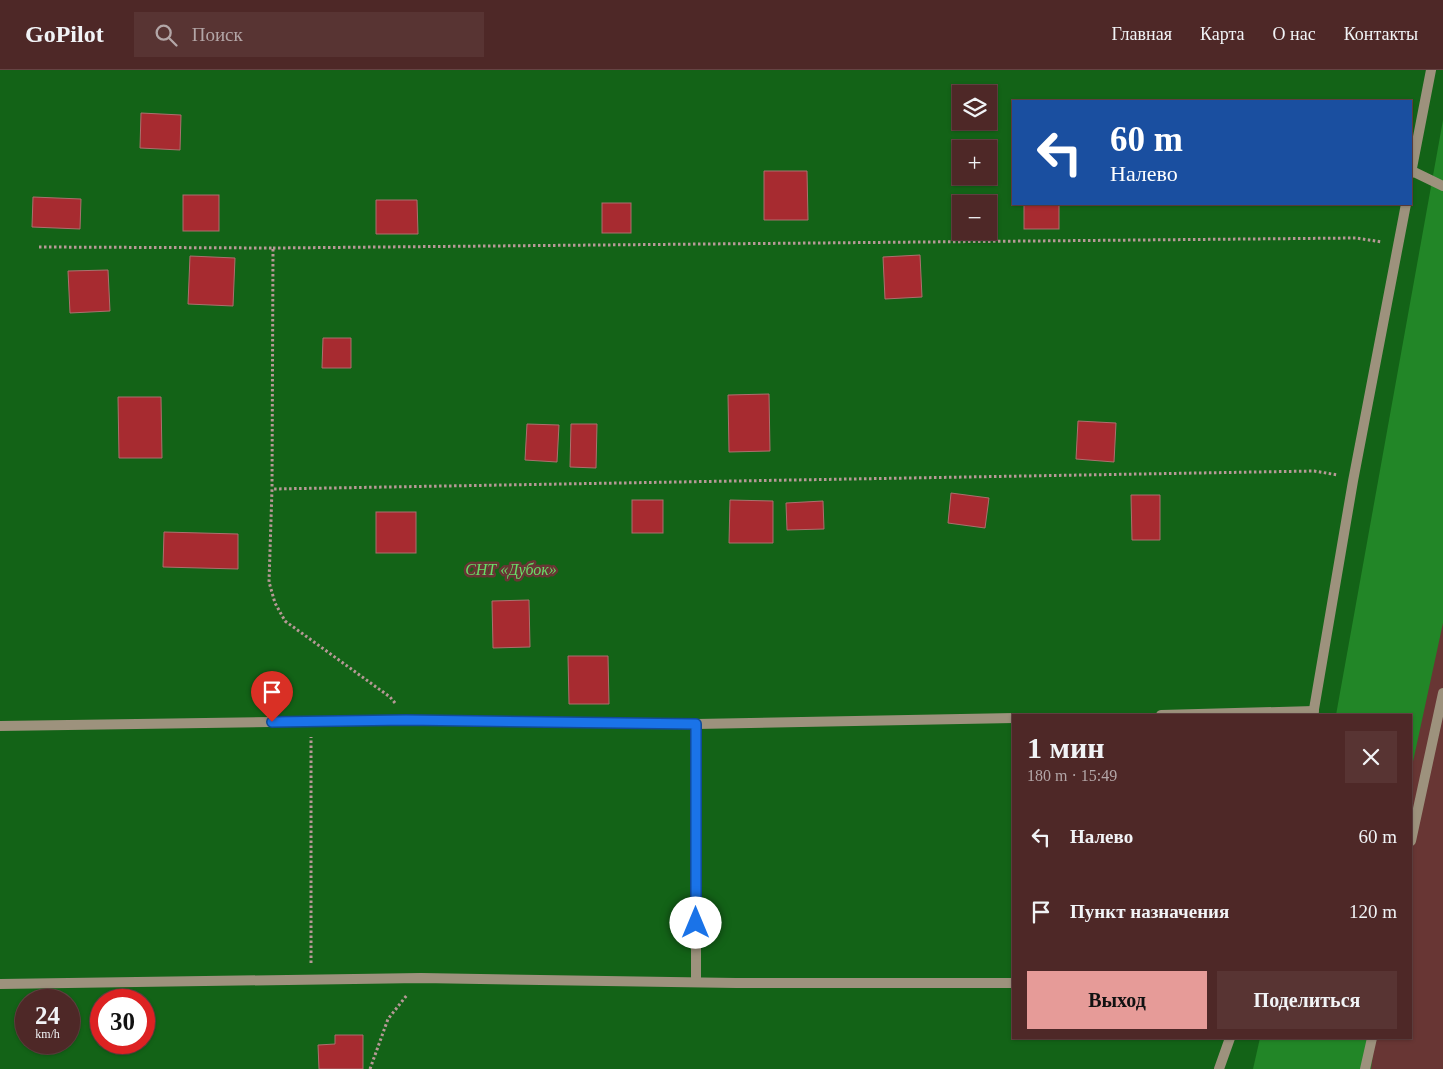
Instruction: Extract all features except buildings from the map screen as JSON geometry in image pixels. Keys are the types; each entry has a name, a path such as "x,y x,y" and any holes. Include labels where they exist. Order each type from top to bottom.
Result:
{"street":[{"path":"1412,167 1431,70"},
{"path":"1412,172 1443,186"},
{"path":"1226,714 1313,713 1353,481 1406,205"},
{"path":"1412,836 1443,697"},
{"path":"0,726 406,720 696,724 1012,718"},
{"path":"696,724 696,982"},
{"path":"0,984 421,978 696,982 1012,983"},
{"path":"1219,1069 1230,1039"},
{"path":"1365,1069 1372,1039"}],"path":[{"path":"39,247 273,248 1356,238 1379,240 1397,249"},
{"path":"273,248 270,582 275,603 285,620 390,697 401,709 406,720"},
{"path":"272,489 1314,471 1337,474 1353,481"},
{"path":"311,979 312,722"},
{"path":"370,1069 388,1019 421,978"}],"green space":[{"name":"СНТ «Дубок»","path":"0,70 1443,70 1443,291 1359,714 1012,714 1012,1039 1296,1039 1290,1069 0,1069"},
{"path":"1443,120 1443,623 1412,766 1412,714 1336,714"},
{"path":"1260,1039 1375,1039 1371,1069 1253,1069"}],"route":[{"path":"272,722 406,720 696,724 696,923"}]}
